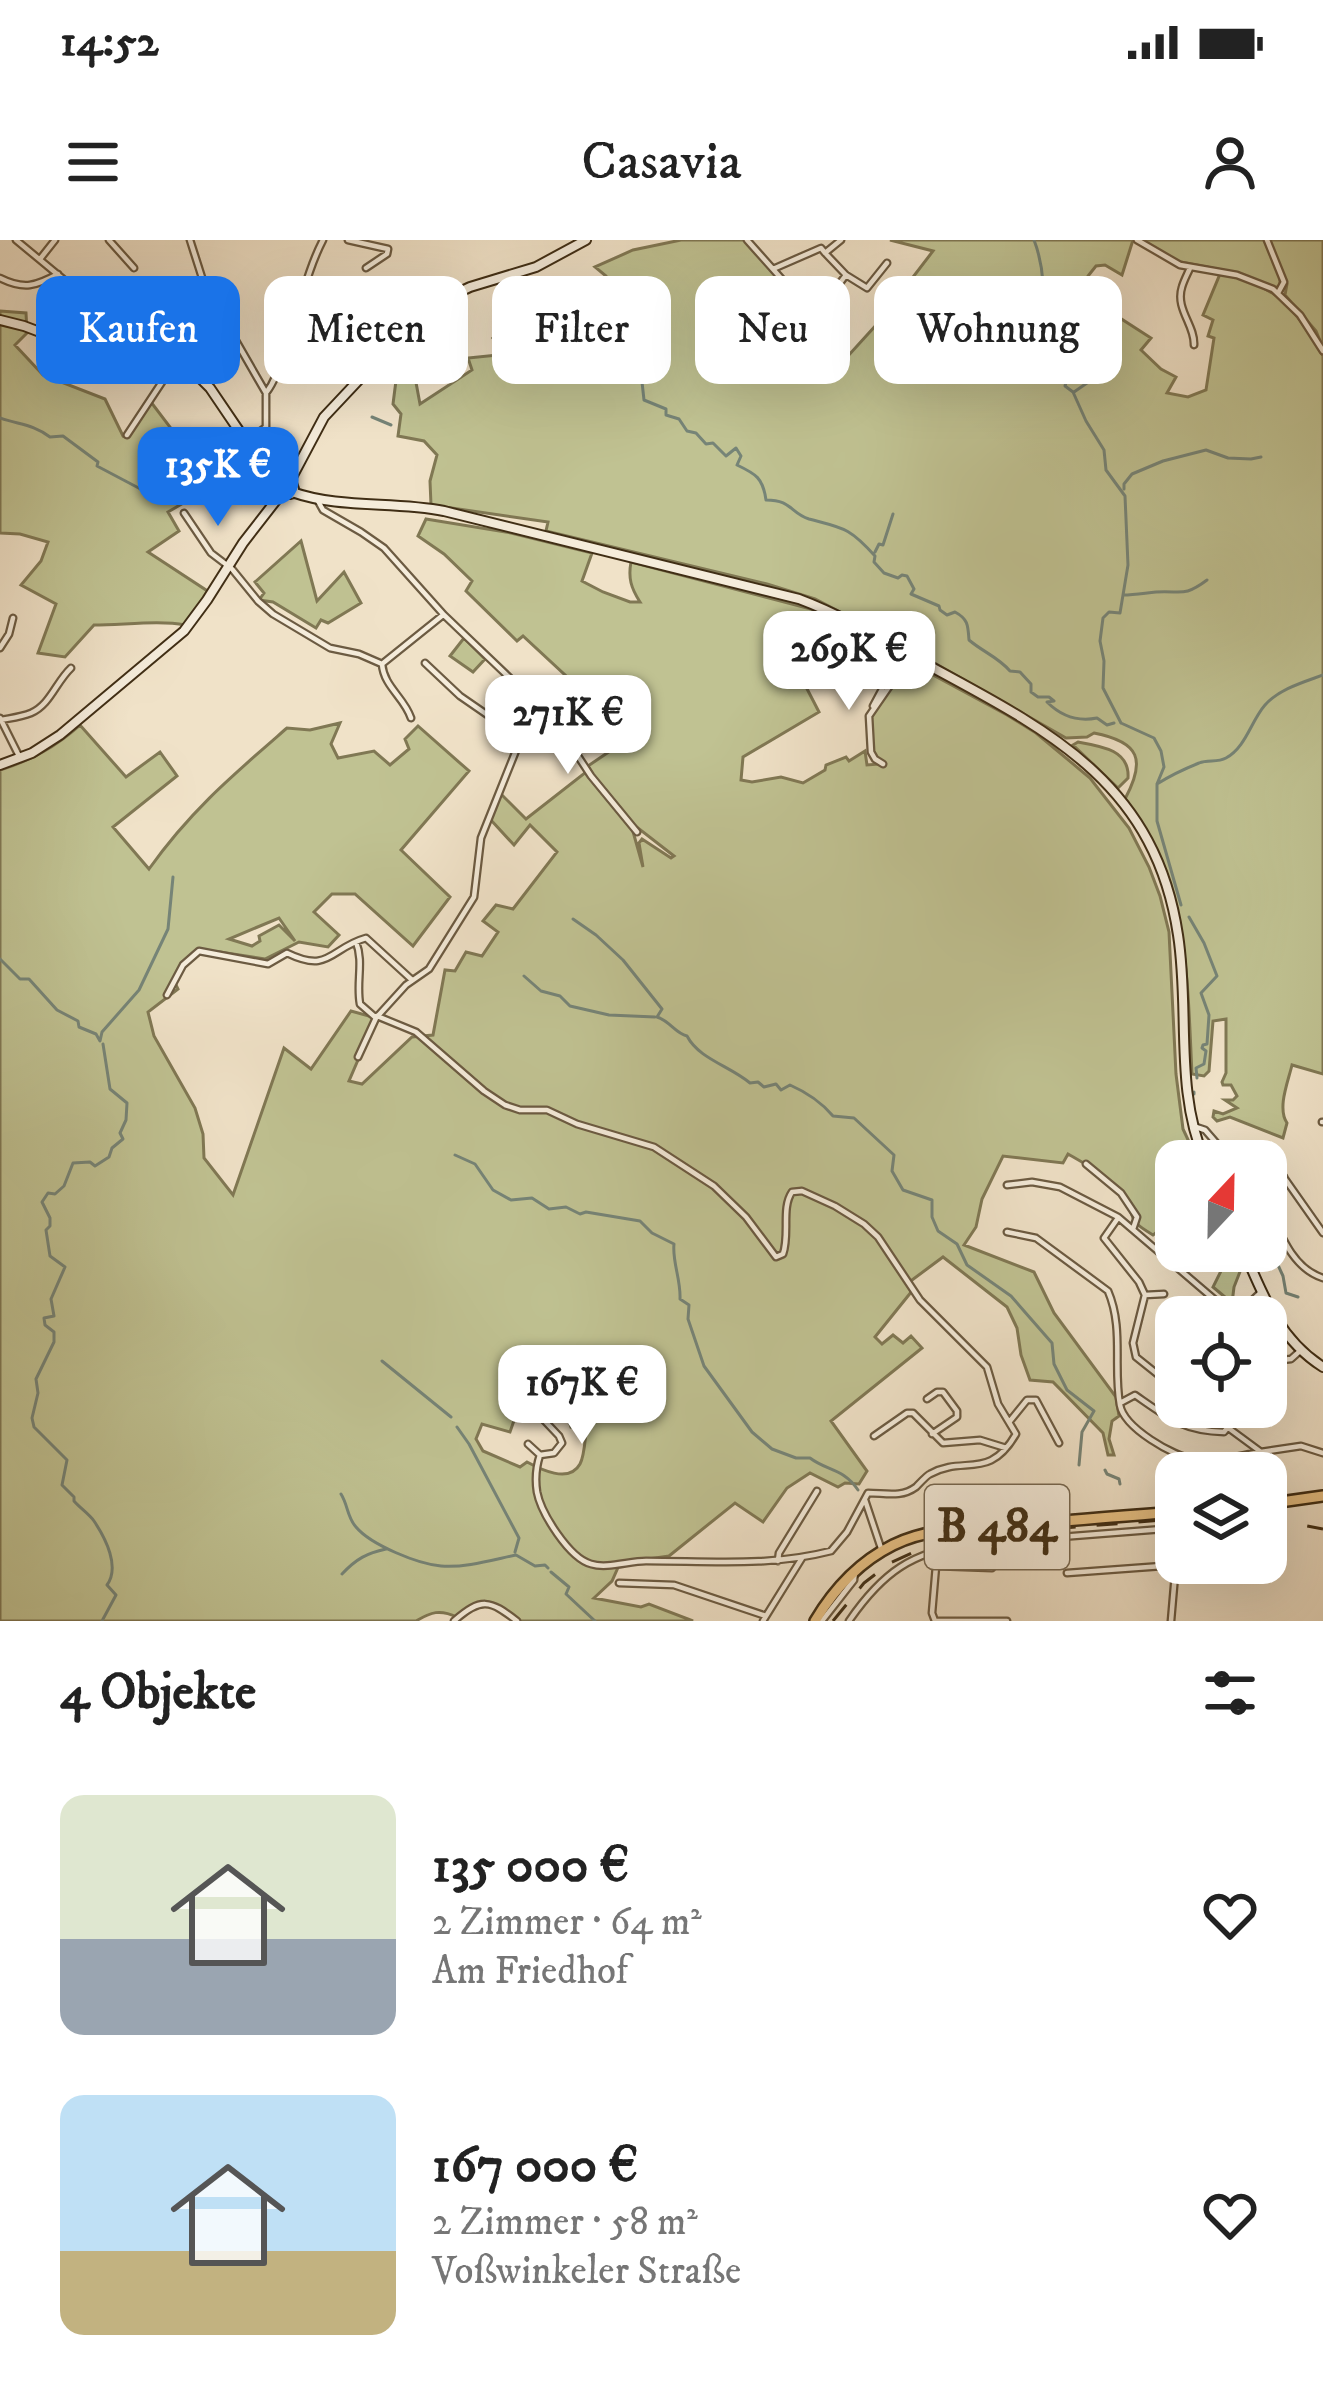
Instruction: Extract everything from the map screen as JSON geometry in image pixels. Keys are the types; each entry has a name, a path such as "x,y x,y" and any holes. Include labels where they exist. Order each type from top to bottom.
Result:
{"main road":[{"path":"0,764 60,735 184,631 284,490 293,487 290,481 324,417 370,367 399,321 470,287 536,266 586,240"},
{"path":"0,320 36,331"},
{"path":"205,384 284,490 318,501 426,507 779,592 835,614 1064,744 1099,775 1130,813 1156,859 1175,918 1185,1075 1197,1140"},
{"path":"1253,1272 1282,1330 1323,1367"},
{"path":"1287,1501 1323,1496"},
{"name":"B 484","path":"818,1621 836,1590 855,1570 911,1538 952,1530 1155,1514"}],"street":[{"path":"16,240 60,276"},
{"path":"40,259 56,240"},
{"path":"109,240 134,268"},
{"path":"190,240 205,287 266,393 266,427 246,442"},
{"path":"266,393 277,374 308,272 323,240"},
{"path":"348,240 388,249 388,254 366,268"},
{"path":"747,240 780,276"},
{"path":"825,253 841,240"},
{"path":"1137,240 1190,268 1247,277 1278,293 1300,315 1323,351"},
{"path":"1267,240 1284,282 1278,293"},
{"path":"773,268 821,248 867,288 886,263"},
{"path":"1190,268 1180,295 1194,345"},
{"path":"0,278 32,286 58,274"},
{"path":"127,435 161,384"},
{"path":"318,501 323,510 383,548 444,615 555,721 591,776 637,832"},
{"path":"184,513 206,547 273,614 330,648 382,664"},
{"path":"382,664 444,615"},
{"path":"0,648 10,634 13,618"},
{"path":"863,647 891,665 868,729 871,752 883,764"},
{"path":"871,712 910,655"},
{"path":"425,662 460,696 521,738"},
{"path":"382,664 385,681 401,697 411,718"},
{"path":"20,758 0,719 40,707 71,668"},
{"path":"358,1058 376,1017 431,965 475,896 481,838 521,738 529,698"},
{"path":"167,995 183,965 199,951 268,964 287,953 319,962 361,938 370,939 412,980"},
{"path":"355,941 361,956 356,982 360,1004 376,1017 416,1032 505,1105 548,1110 654,1148 713,1186 760,1235 773,1256 783,1254 788,1196 796,1190 864,1224 920,1300 987,1367 998,1404 1016,1434 986,1463 933,1472 897,1495 872,1492 835,1549 778,1561 586,1562 561,1538 541,1503 536,1481 540,1455"},
{"path":"1192,1126 1213,1140"},
{"path":"1086,1164 1121,1193 1137,1217 1133,1229"},
{"path":"1287,1181 1323,1233"},
{"path":"1007,1185 1049,1184 1118,1217 1209,1296"},
{"path":"1118,1217 1104,1238 1144,1295 1133,1342 1136,1358 1155,1373"},
{"path":"1007,1232 1036,1238 1108,1291 1119,1344 1123,1414 1133,1427 1175,1452"},
{"path":"1287,1243 1298,1264 1323,1278"},
{"path":"1257,1296 1262,1291"},
{"path":"1144,1295 1164,1294"},
{"path":"1119,1344 1133,1342"},
{"path":"1287,1360 1300,1351"},
{"path":"927,1399 943,1392 957,1411 952,1422 932,1434"},
{"path":"1120,1404 1135,1395 1155,1408"},
{"path":"1010,1421 1028,1400 1036,1400 1059,1442"},
{"path":"874,1436 907,1413 917,1415 943,1443 980,1440 1006,1448"},
{"path":"540,1455 554,1453 562,1444 542,1418"},
{"path":"1194,1428 1224,1432 1227,1428"},
{"path":"1229,1428 1262,1452 1301,1446 1323,1453"},
{"path":"528,1444 540,1455"},
{"path":"778,1561 817,1491"},
{"path":"863,1500 882,1551"},
{"path":"849,1621 895,1568 945,1548 1155,1530"},
{"path":"619,1582 674,1585 765,1618 802,1558"},
{"path":"992,1568 936,1566 932,1613 935,1621 1007,1621"},
{"path":"1067,1573 1155,1566"},
{"path":"1172,1621 1175,1584"},
{"path":"454,1621 470,1608 487,1603 499,1606 517,1621"}],"green space":[{"path":"681,240 747,240 780,276 695,276 695,384 850,384 850,354 874,327 874,384 1122,384 1122,319 1151,338 1141,350 1176,377 1167,393 1188,397 1206,390 1214,338 1208,336 1213,320 1203,315 1220,274 1271,292 1304,325 1323,356 1323,1074 1292,1065 1283,1103 1287,1123 1283,1138 1230,1117 1217,1121 1213,1117 1214,1111 1223,1114 1237,1108 1225,1100 1237,1096 1231,1085 1222,1082 1226,1019 1213,1021 1209,1071 1204,1076 1192,1074 1181,930 1162,863 1125,799 1137,763 1130,748 1094,733 1066,738 815,599 546,531 548,522 431,505 430,481 437,455 424,441 398,436 401,414 393,404 396,384 416,384 420,404 451,384 468,384 472,370 468,358 492,356 492,384 671,384 671,276 606,276 595,267 633,250"},
{"path":"890,240 1133,240 1122,275 1105,265 1096,266 1088,276 914,276 933,251"},
{"path":"1137,240 1264,240 1280,285 1276,288 1238,273 1170,260"},
{"path":"1268,240 1323,240 1323,348 1316,331 1285,295 1287,284"},
{"path":"0,311 26,313 27,333 15,345 36,368 36,384 66,384 105,399 123,436 151,402 214,485 168,512 179,531 148,552 209,592 185,625 94,625 65,657 38,653 56,604 21,585 41,561 48,542 0,533"},
{"path":"426,519 592,553 582,581 630,602 640,602 631,583 631,562 811,609 1036,733 1090,778 1129,828 1149,867 1169,932 1176,1074 1188,1140 1155,1140 1155,1233 1135,1221 1113,1184 1068,1154 1063,1163 1003,1156 982,1199 976,1227 964,1245 1034,1272 1054,1313 1116,1397 1119,1416 1112,1421 1109,1439 1114,1455 1108,1455 1103,1433 1053,1382 1030,1380 1007,1307 943,1257 908,1283 912,1291 875,1337 882,1344 893,1335 903,1343 911,1336 922,1348 831,1421 867,1471 859,1484 838,1487 810,1473 787,1488 763,1522 735,1503 669,1556 620,1563 612,1581 594,1598 641,1607 649,1604 693,1621 520,1621 489,1602 457,1617 436,1613 416,1621 0,1621 0,770 43,752 80,725 126,777 160,752 177,776 113,827 149,869 197,811 287,728 310,730 340,723 331,744 338,758 374,751 390,765 409,749 405,739 418,726 469,771 401,850 450,897 413,946 355,894 332,894 314,912 339,935 328,947 299,942 265,959 199,951 183,965 175,983 178,989 148,1012 154,1036 195,1108 204,1158 233,1195 284,1048 311,1069 351,1011 376,1018 349,1081 362,1084 412,1037 433,1035 445,970 455,971 466,952 482,956 498,932 483,921 496,905 513,909 557,852 530,825 514,845 490,819 501,794 526,819 586,772 632,828 643,867 642,839 674,856 634,825 593,775 588,766 613,749 595,716 574,694 579,688 523,636 517,641 466,591 472,581 418,536","holes":["812,638 829,639 842,652 868,650 891,666 870,727 869,739 880,764 867,765 865,751 849,761 846,757 826,765 803,783 781,777 741,780 743,757 819,712 788,652","279,918 295,941 279,925 252,946 229,939","542,1379 566,1390 562,1401 571,1427 587,1425 582,1460 569,1473 554,1473 527,1462 520,1467 483,1451 476,1439 482,1424 510,1432 518,1409"]},
{"path":"301,541 317,601 344,572 361,603 328,623 321,620 316,628 273,602 259,600 264,593 255,582"},
{"path":"464,638 485,659 473,672 450,656"},
{"path":"1078,742 1119,755 1128,778 1118,788 1073,745"},
{"path":"1220,1272 1240,1272 1233,1296 1224,1296 1213,1287"}],"waterway":[{"path":"1034,240 1043,283 1040,326 1055,342 1065,386 1073,392 1104,450 1106,470 1125,496 1128,565 1120,613 1109,612 1103,618 1100,641 1103,688 1121,723"},
{"path":"642,384 644,400 666,409 666,415 679,419 706,444 713,443 726,456 736,448 741,456 737,465 757,478 766,500 781,502 803,516 852,534 875,556 874,562 884,573 907,576 914,589 911,594 939,606 947,615 955,612 963,617 969,640 1010,671 1020,672 1031,684 1031,692 1049,697 1054,701 1047,702 1058,711 1076,718 1114,723"},
{"path":"1074,392 1086,384"},
{"path":"372,417 391,425"},
{"path":"0,418 50,437 63,436 98,462 97,466 150,494"},
{"path":"1124,489 1132,474 1206,450 1228,458 1261,457"},
{"path":"875,552 883,545 893,514"},
{"path":"1123,595 1187,591 1207,580"},
{"path":"1157,784 1199,763 1226,758 1239,747 1271,699 1323,675"},
{"path":"1121,723 1154,738 1161,751 1164,767 1157,784 1157,821 1181,905"},
{"path":"0,959 100,1041 102,1032 139,990 168,929 173,877"},
{"path":"1189,917 1217,976 1201,993 1209,1015 1207,1044 1202,1048 1204,1064 1196,1068 1197,1078"},
{"path":"573,919 623,960 662,1009 657,1017 707,1056 750,1083 776,1084 781,1090 790,1085 833,1116 854,1118 894,1155 892,1171 903,1190 932,1200 938,1231 957,1244 967,1265 1011,1296 1052,1343 1054,1364 1067,1390 1094,1411 1082,1432 1079,1465"},
{"path":"524,976 570,1006 609,1015 655,1017"},
{"path":"102,1621 116,1595 107,1585 110,1553 94,1521 62,1485 67,1460 34,1427 32,1418 36,1379 54,1342 54,1332 44,1318 54,1316 51,1299 65,1267 50,1256 46,1230 50,1218 42,1202 48,1193 55,1194 64,1186 73,1163 95,1166 123,1139 120,1133 127,1103 110,1089 103,1044"},
{"path":"455,1155 475,1164 493,1190 511,1200 532,1198 549,1209 566,1207 580,1214 640,1221 674,1244 680,1299 689,1305 688,1319 704,1366 752,1432 772,1449 810,1458 841,1474 858,1490"},
{"path":"1281,1272 1286,1293 1298,1297"},
{"path":"382,1361 451,1417"},
{"path":"457,1427 519,1538 515,1552"},
{"path":"1105,1470 1120,1484"},
{"path":"341,1494 363,1534 408,1558 450,1566 516,1555 548,1568"},
{"path":"342,1574 362,1557 386,1549"},
{"path":"551,1572 595,1621"}],"railway":[{"path":"833,1621 864,1583 890,1563 936,1542 1155,1521"},
{"path":"1287,1522 1323,1529"}]}
